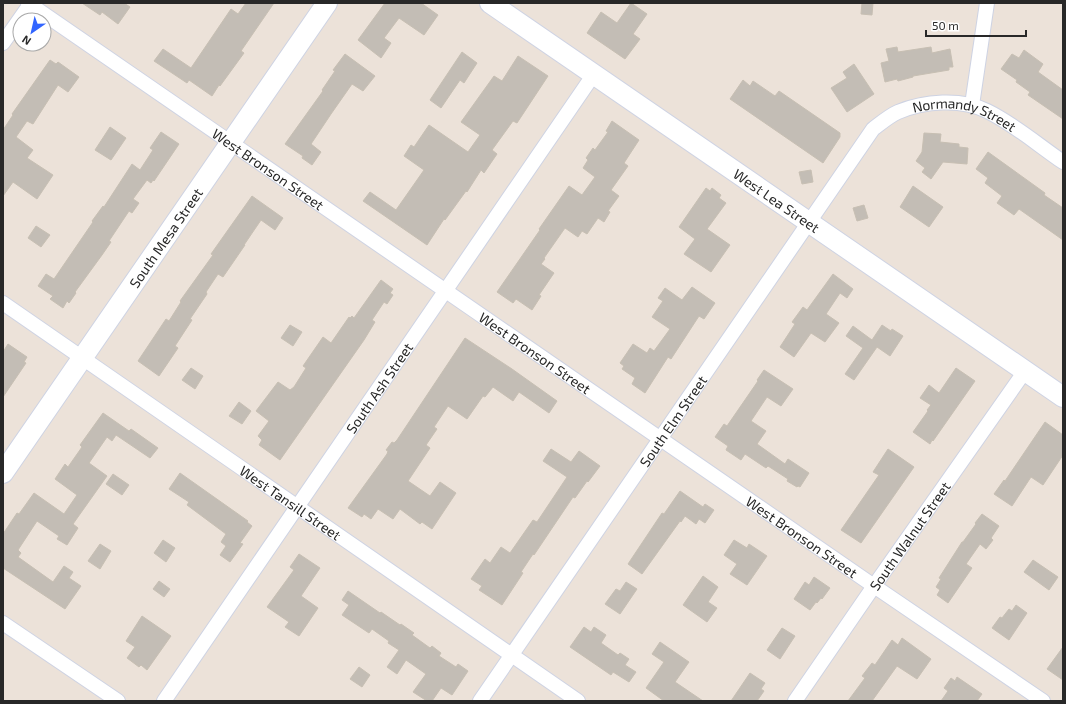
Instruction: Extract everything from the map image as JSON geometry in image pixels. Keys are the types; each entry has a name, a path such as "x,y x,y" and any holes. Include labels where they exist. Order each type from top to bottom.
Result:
{"main road":[{"name":"South Mesa Street","path":"3,473 327,3"},
{"name":"West Lea Street","path":"490,3 1063,397"}],"street":[{"name":"West Bronson Street","path":"29,3 445,291 1043,701"},
{"path":"3,43 29,3"},
{"path":"972,105 986,3"},
{"name":"South Ash Street","path":"164,701 594,74"},
{"name":"Normandy Street","path":"866,140 873,129 887,118 898,112 915,106 952,102 972,105 987,110 1063,162"},
{"name":"South Elm Street","path":"480,701 866,140"},
{"name":"West Tansill Street","path":"3,304 578,701"},
{"name":"South Walnut Street","path":"795,701 1025,371"},
{"path":"3,623 118,701"}],"building":[{"path":"82,3 124,3 130,7 118,24 102,12 100,15"},
{"path":"246,3 274,3 241,51 244,53 212,96 189,80 187,83 154,61 163,49 191,68 231,9 238,14"},
{"path":"385,3 421,3 438,15 424,35 399,18 384,38 391,43 381,58 358,40"},
{"path":"631,3 647,14 633,34 640,39 625,59 587,33 601,12 617,23"},
{"path":"862,3 873,3 872,15 861,14"},
{"path":"897,47 898,52 931,47 932,53 950,49 953,67 949,67 949,70 913,76 898,81 897,79 885,82 881,63 889,61 886,49"},
{"path":"1024,50 1043,64 1038,72 1063,90 1063,119 1028,95 1030,92 1016,82 1017,80 1001,69 1012,54 1019,58"},
{"path":"462,52 477,63 464,83 460,80 441,108 430,100"},
{"path":"345,54 375,76 363,91 352,84 311,144 321,152 312,165 302,158 303,156 285,144 323,91 322,90 335,71 333,70"},
{"path":"518,56 548,76 517,123 513,121 492,150 497,154 484,173 481,170 467,192 466,191 445,220 444,219 427,245 363,201 370,192 396,210 424,170 404,156 411,145 414,147 429,125 468,152 480,135 461,122 494,76 502,81"},
{"path":"50,60 56,64 58,62 79,77 68,92 58,85 33,124 27,121 16,137 33,150 27,158 53,175 37,199 13,182 3,196 3,130 13,115 12,114"},
{"path":"854,64 874,94 847,112 831,88 847,78 843,72"},
{"path":"743,80 750,86 753,81 775,96 779,91 840,133 840,137 823,163 730,99"},
{"path":"612,121 639,140 624,163 628,166 611,190 619,196 608,211 610,212 604,222 598,218 587,234 582,231 578,237 565,228 541,264 554,273 539,295 541,296 532,310 516,299 513,303 497,292 569,186 582,195 595,177 583,168 588,160 586,158 593,148 595,150 608,132 606,131"},
{"path":"110,127 126,138 111,160 95,150"},
{"path":"161,132 179,144 154,181 153,180 151,183 147,180 133,199 139,203 132,213 129,211 109,241 111,242 75,292 76,293 69,303 67,301 63,308 50,299 53,296 38,286 46,274 54,279 132,164 140,170 153,150 150,148"},
{"path":"924,133 941,134 940,142 959,144 959,147 968,148 967,164 943,162 931,179 922,172 925,168 916,161 922,152"},
{"path":"988,152 1045,193 1044,195 1063,208 1063,240 1019,209 1014,215 997,203 1002,196 985,183 988,178 976,169"},
{"path":"811,170 813,182 802,184 799,172"},
{"path":"913,186 943,207 929,227 900,207"},
{"path":"706,188 710,191 712,188 721,195 719,198 726,203 707,229 730,245 711,272 684,254 695,239 679,227"},
{"path":"252,196 283,218 275,230 261,220 223,277 218,274 206,292 207,294 190,319 192,320 175,346 178,348 159,376 138,361 166,319 169,321 181,302 180,301 213,255 211,254"},
{"path":"864,205 868,218 857,221 853,208"},
{"path":"36,226 50,235 41,247 28,238"},
{"path":"833,274 853,289 847,298 840,293 826,314 839,323 825,342 811,333 794,357 780,347 795,324 792,322 803,307 807,310"},
{"path":"381,280 393,289 390,293 393,295 387,304 384,302 372,320 375,322 364,340 280,460 259,445 262,440 258,436 269,421 256,411 278,382 290,390 294,387 306,368 303,366 323,337 331,343 349,317 350,318 352,316 354,318"},
{"path":"692,287 715,303 704,319 699,316 671,359 668,357 645,393 632,384 635,378 622,369 624,366 620,363 633,344 647,353 650,348 654,351 670,329 652,317 663,301 658,298 665,288 682,300"},
{"path":"290,325 302,332 293,346 281,338"},
{"path":"882,325 903,336 890,356 877,347 854,380 845,374 863,348 846,336 853,326 872,340"},
{"path":"465,338 557,401 549,413 519,392 513,401 493,387 485,397 483,396 467,419 448,406 434,427 437,429 426,445 430,448 408,481 430,496 440,482 456,493 432,529 422,522 420,524 400,509 393,519 378,509 371,519 364,514 362,517 348,508 387,454 388,451 386,450 392,442 394,443 397,440"},
{"path":"8,344 27,357 24,362 26,363 3,397 3,352"},
{"path":"191,368 203,376 195,389 182,380"},
{"path":"956,368 975,381 930,444 913,432 931,405 920,398 929,385 939,393"},
{"path":"764,370 793,389 781,406 767,397 751,421 766,431 757,444 785,464 788,459 809,473 800,487 797,487 787,481 788,479 768,466 766,468 745,454 741,460 726,450 728,446 715,437 724,424 727,426"},
{"path":"239,402 251,411 242,424 229,416"},
{"path":"103,413 129,431 131,429 158,448 150,458 116,435 112,441 107,437 89,463 107,476 73,524 78,528 67,545 57,539 59,536 37,521 18,550 21,553 18,557 53,582 64,566 73,572 69,578 81,586 65,609 3,568 3,534 17,513 19,514 34,493 64,514 77,495 55,479 65,464 68,467 82,447 80,445"},
{"path":"1045,422 1063,435 1063,455 1043,485 1031,477 1012,506 994,494 1004,480 1005,481"},
{"path":"551,449 571,462 579,451 600,466 575,498 573,497 521,572 523,573 502,605 479,590 482,586 471,579 485,559 490,563 501,547 510,553 533,520 537,522 567,477 543,461"},
{"path":"888,449 914,467 861,543 841,530 879,475 873,472"},
{"path":"180,473 248,521 247,522 252,526 240,543 243,544 230,562 220,555 226,546 221,542 226,534 187,505 189,502 169,489"},
{"path":"113,474 129,485 122,495 106,484"},
{"path":"680,491 703,507 705,504 714,510 705,523 699,519 696,524 685,516 642,574 628,564 662,513 664,514"},
{"path":"982,514 999,526 991,538 993,540 986,549 980,544 966,564 972,568 948,603 937,595 940,590 936,587 941,579 939,578"},
{"path":"163,540 175,548 166,562 154,553"},
{"path":"734,540 747,548 749,544 767,556 747,585 730,574 737,564 724,555"},
{"path":"100,544 111,551 100,569 88,561"},
{"path":"299,554 320,568 301,596 318,608 299,636 285,627 289,622 267,607 294,570 290,567"},
{"path":"1033,560 1058,577 1049,590 1024,572"},
{"path":"703,576 718,587 708,602 717,608 707,622 683,605"},
{"path":"814,577 830,588 822,599 821,598 817,603 816,602 810,610 794,599 805,582 809,585"},
{"path":"159,581 170,589 164,597 153,589"},
{"path":"626,582 637,589 620,614 605,604 616,589 620,591"},
{"path":"348,591 380,613 381,612 414,633 412,635 430,648 432,646 441,653 439,656 456,667 458,664 468,671 452,695 441,688 432,701 427,701 413,692 426,674 406,660 397,674 387,667 399,650 388,643 389,641 372,629 369,633 342,615 349,605 342,600"},
{"path":"1016,605 1027,613 1009,640 992,628 1000,617 1002,618 1009,609 1012,611"},
{"path":"142,616 171,636 147,670 141,665 139,667 127,658 135,647 126,641"},
{"path":"584,627 591,632 594,627 606,635 601,643 618,655 620,653 629,659 625,665 636,672 629,682 613,672 611,675 570,647"},
{"path":"782,628 795,636 780,659 767,650"},
{"path":"902,638 931,659 917,679 897,666 872,701 848,701 865,678 862,676 872,663 875,665 892,640 898,645"},
{"path":"660,642 689,662 675,682 703,701 664,701 646,688 664,662 652,654"},
{"path":"1063,647 1063,680 1047,669"},
{"path":"359,667 370,675 362,687 350,679"},
{"path":"750,673 765,683 761,689 764,691 757,701 731,701"},
{"path":"957,677 982,694 977,701 941,701 948,691 944,688 951,678 955,681"}]}
